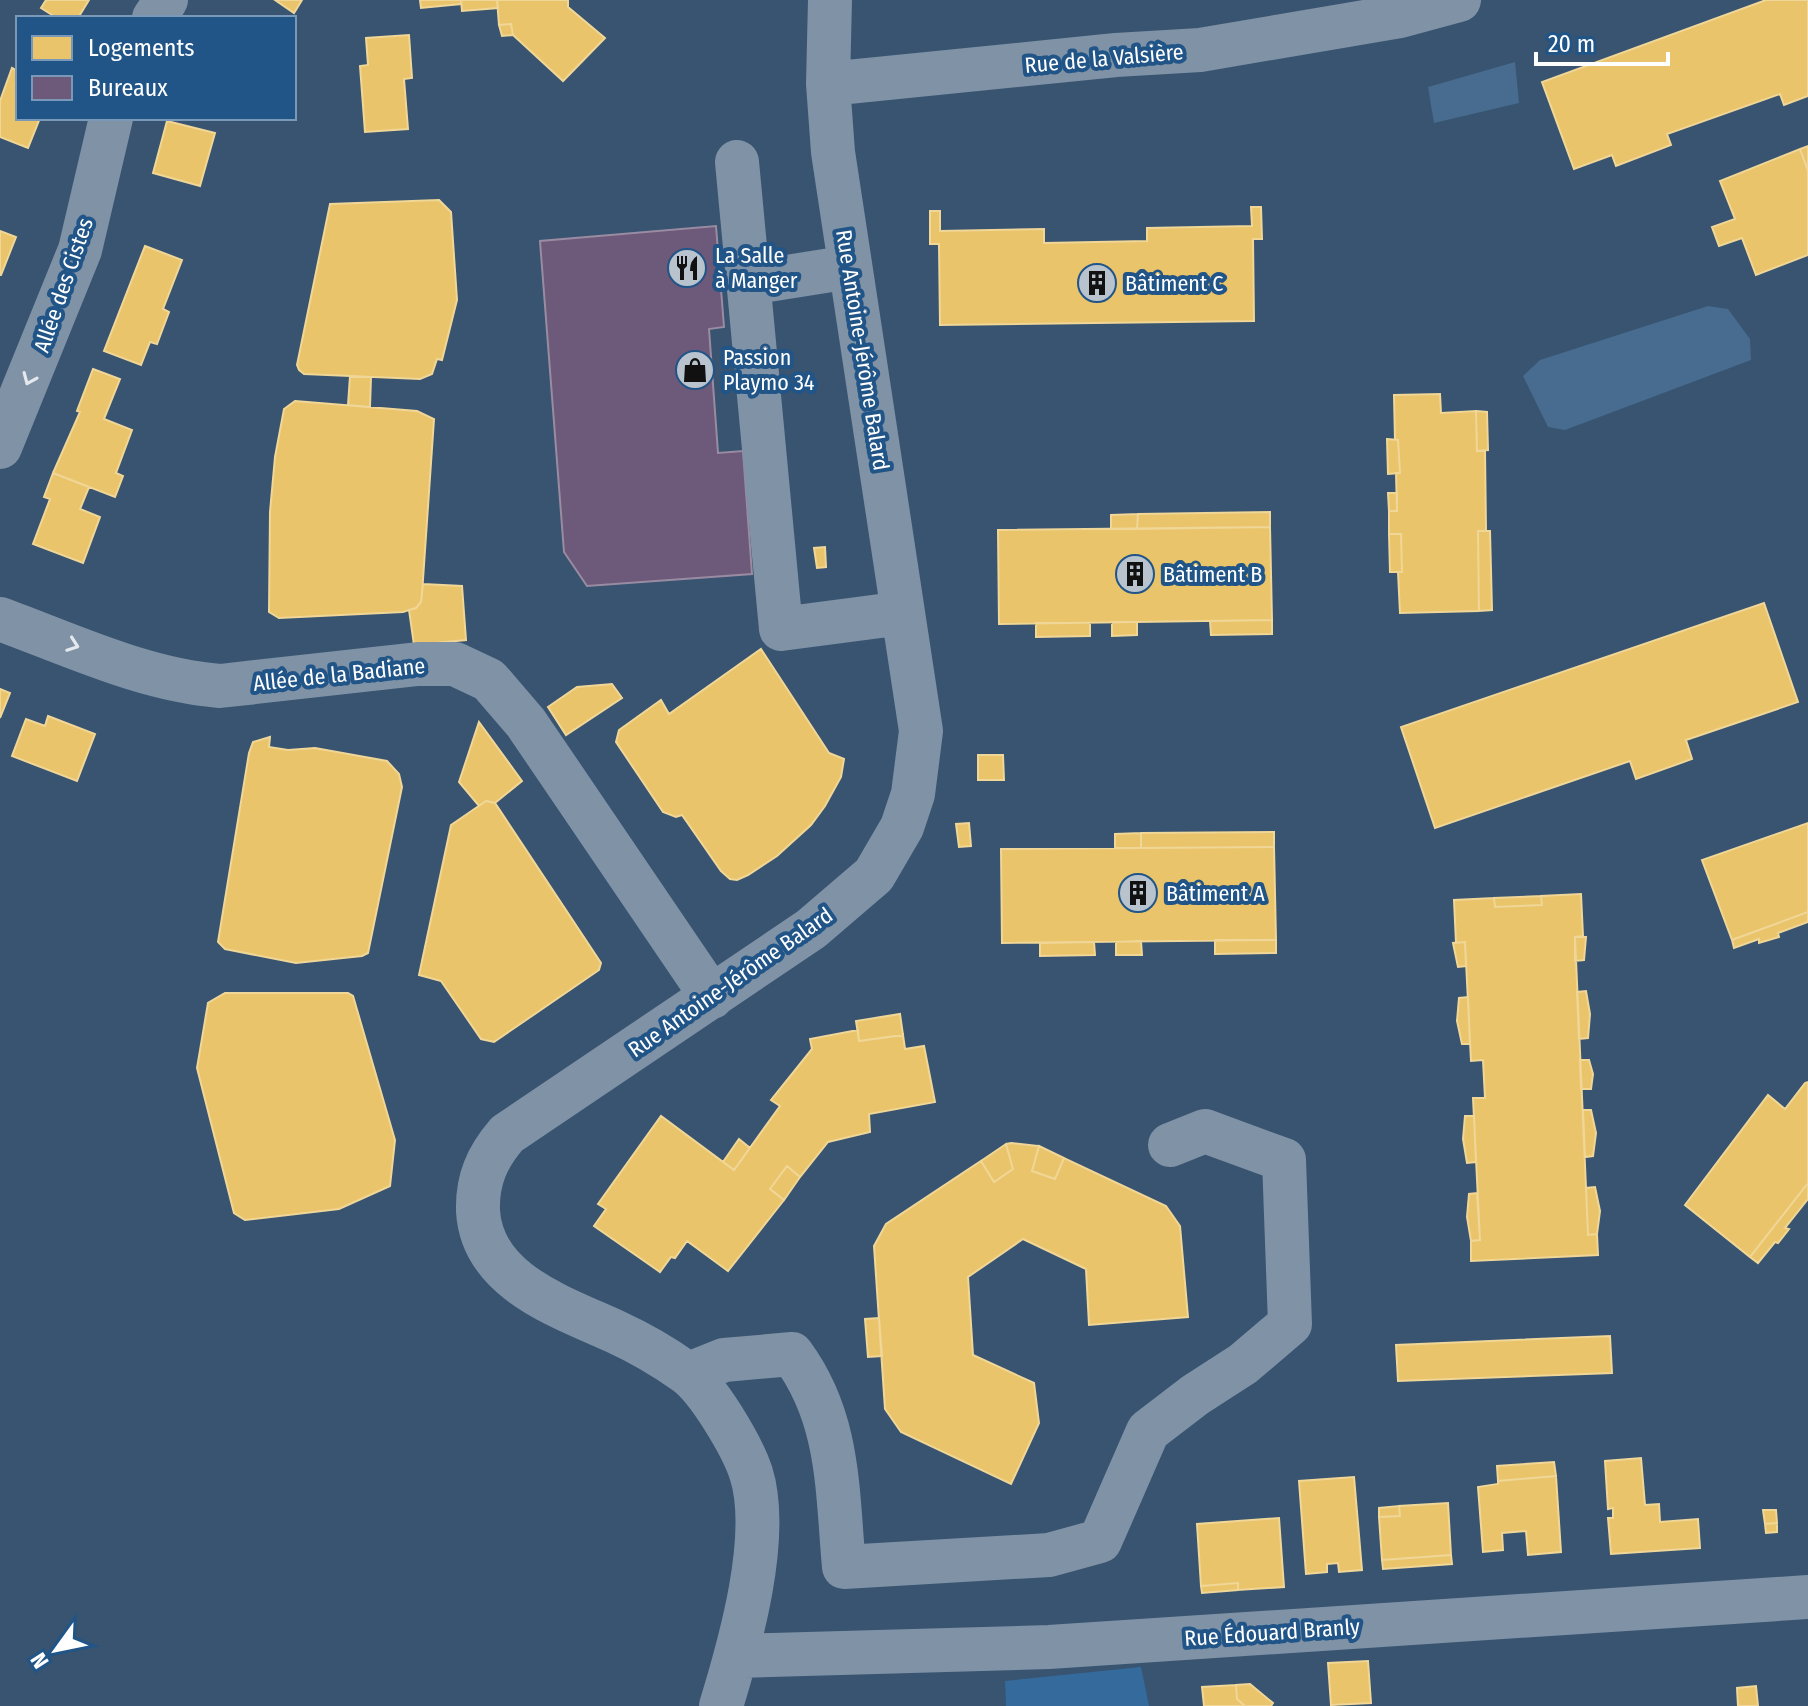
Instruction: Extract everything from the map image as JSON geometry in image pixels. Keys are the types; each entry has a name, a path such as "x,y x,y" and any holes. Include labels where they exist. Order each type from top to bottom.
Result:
{"street":[{"path":"828,84 830,0"},
{"name":"Rue de la Valsière","path":"828,84 1116,55 1200,50 1400,16 1459,0"},
{"name":"Rue Antoine-Jérôme Balard","path":"721,1706 736,1656 755,1561 756,1505 751,1475 740,1447 689,1374 621,1334 534,1293 515,1280 486,1244 479,1219 477,1191 491,1152 507,1134 811,929 854,894 874,875 902,827 913,794 921,731 833,152 828,84"},
{"name":"Allée des Cistes","path":"0,447 80,250 111,120"},
{"path":"737,162 781,629 903,613"},
{"path":"749,283 850,267"},
{"name":"Allée de la Badiane","path":"0,619 187,684 220,686 430,664 455,664 489,680 526,723 712,997"},
{"path":"689,1374 724,1360 792,1354 819,1398 834,1447 844,1567 1049,1555 1100,1541 1148,1431 1243,1364 1290,1324 1284,1160 1205,1131 1170,1145"},
{"name":"Rue Édouard Branly","path":"736,1656 1049,1647 1789,1598"}],"shaded area":[{"path":"1515,62 1519,103 1434,123 1428,87"},
{"path":"1708,306 1728,309 1750,339 1751,360 1565,430 1548,427 1523,376 1540,360"},
{"path":"1141,1667 1149,1706 1006,1706 1005,1681"}],"building: Logements":[{"path":"46,0 89,0 79,16 54,16 41,8"},
{"path":"275,0 302,0 294,13"},
{"path":"420,0 461,0 461,4 421,8"},
{"path":"461,0 497,0 498,8 462,11"},
{"path":"497,0 568,0 568,7 605,38 563,81 513,35 511,24 499,25"},
{"path":"1766,0 1808,0 1808,96 1784,105 1780,94 1667,134 1671,145 1616,166 1612,155 1574,169 1542,82"},
{"path":"511,24 513,35 502,36 499,25"},
{"path":"409,35 412,78 404,79 408,129 365,132 360,66 368,65 366,38"},
{"path":"12,68 16,70 16,120 39,120 28,148 0,137 0,101"},
{"path":"167,121 215,133 200,186 153,173"},
{"path":"1808,146 1808,171 1800,149"},
{"path":"1800,149 1808,171 1808,255 1756,275 1742,238 1719,246 1712,227 1735,219 1720,181"},
{"path":"439,200 451,212 457,300 442,360 437,359 432,374 420,379 304,374 297,365 330,204"},
{"name":"Bâtiment C","path":"1251,207 1261,207 1262,239 1253,239 1254,321 940,325 939,244 930,244 930,211 940,211 940,231 1044,229 1044,243 1147,241 1147,228 1252,226"},
{"path":"0,231 16,237 1,275 0,275"},
{"path":"145,246 182,260 163,309 169,312 157,344 150,342 141,365 104,351"},
{"path":"93,369 120,379 104,419 132,430 116,473 123,476 115,497 53,473 80,412 77,411"},
{"path":"350,376 371,377 370,407 348,405"},
{"path":"1440,394 1441,413 1476,411 1477,451 1485,451 1486,531 1478,531 1479,611 1400,613 1398,572 1402,572 1401,534 1389,534 1389,511 1397,511 1396,473 1400,473 1398,440 1395,440 1394,395"},
{"path":"295,401 417,411 434,419 422,594 416,608 403,612 279,618 269,612 270,512 275,457 284,409"},
{"path":"1476,411 1487,412 1488,450 1477,451"},
{"path":"1387,439 1398,440 1400,473 1388,474"},
{"path":"53,473 89,487 80,509 100,517 83,563 33,544 50,499 44,497"},
{"path":"1388,493 1397,493 1397,511 1389,511"},
{"path":"1270,512 1270,527 1137,529 1138,514"},
{"path":"1138,514 1137,529 1111,529 1111,515"},
{"name":"Bâtiment B","path":"1270,527 1272,620 999,624 998,530"},
{"path":"1478,531 1490,531 1492,610 1479,611"},
{"path":"1389,534 1401,534 1402,572 1390,572"},
{"path":"825,547 826,567 817,568 814,548"},
{"path":"423,584 462,586 466,640 414,645 409,610 421,602"},
{"path":"1764,603 1798,702 1686,740 1692,759 1636,779 1630,761 1435,828 1401,727"},
{"path":"1272,620 1272,634 1211,635 1210,621"},
{"path":"1112,622 1137,622 1137,635 1112,636"},
{"path":"1036,623 1090,623 1090,636 1036,637"},
{"path":"761,649 829,753 844,759 841,777 811,825 777,856 737,880 730,879 721,871 682,815 676,817 663,812 616,742 619,730 661,700 669,714"},
{"path":"612,684 622,698 566,735 548,707 577,687"},
{"path":"0,689 10,693 0,718"},
{"path":"48,716 95,734 77,781 12,756 26,719 45,726"},
{"path":"479,722 522,781 495,803 486,801 479,806 459,782"},
{"path":"270,737 269,747 288,750 315,748 387,761 399,774 402,787 368,953 362,956 296,963 225,949 218,942 249,753 253,742"},
{"path":"978,755 1003,755 1004,780 978,780"},
{"path":"486,801 495,803 601,963 599,970 494,1042 481,1039 441,981 419,975 451,825"},
{"path":"969,823 971,846 959,847 956,824"},
{"path":"1808,823 1808,912 1732,940 1702,860"},
{"path":"1274,832 1274,847 1141,848 1141,833"},
{"path":"1141,833 1141,848 1115,848 1115,834"},
{"name":"Bâtiment A","path":"1274,847 1276,940 1002,943 1001,849"},
{"path":"1581,894 1583,936 1575,937 1588,1235 1597,1234 1598,1255 1471,1261 1471,1241 1480,1240 1473,1098 1485,1098 1483,1060 1471,1061 1465,942 1456,943 1454,900 1494,898 1495,907 1542,905 1541,896"},
{"path":"1541,896 1542,905 1495,907 1494,898"},
{"path":"1808,912 1808,922 1778,933 1779,937 1759,943 1759,939 1734,948 1732,940"},
{"path":"1575,937 1586,937 1584,960 1575,961"},
{"path":"1215,940 1276,940 1276,953 1215,954"},
{"path":"1141,941 1142,955 1116,955 1116,942"},
{"path":"1094,942 1095,955 1040,956 1040,943"},
{"path":"1465,942 1466,966 1458,967 1453,943"},
{"path":"1586,991 1590,1014 1588,1038 1579,1039 1577,992"},
{"path":"225,993 348,993 353,996 395,1140 390,1186 339,1209 245,1220 234,1213 197,1068 208,1003"},
{"path":"1468,997 1470,1044 1462,1044 1457,1021 1459,998"},
{"path":"900,1014 903,1035 859,1041 856,1021"},
{"path":"858,1030 859,1041 903,1035 905,1049 924,1046 935,1102 869,1114 870,1132 828,1142 800,1177 787,1166 770,1189 784,1200 728,1271 687,1241 660,1272 594,1226 606,1209 598,1204 661,1116 734,1170 780,1106 771,1100 812,1049 810,1039"},
{"path":"1580,1060 1589,1060 1593,1074 1591,1089 1581,1089"},
{"path":"1808,1082 1808,1183 1750,1257 1685,1205 1768,1095 1785,1109"},
{"path":"1583,1110 1591,1110 1596,1133 1593,1156 1585,1157"},
{"path":"1465,1116 1474,1116 1476,1162 1467,1163 1463,1139"},
{"path":"739,1139 750,1148 734,1170 723,1162"},
{"path":"1006,1144 1039,1146 1032,1171 1055,1179 1064,1158 1166,1206 1180,1226 1188,1317 1089,1325 1086,1269 1023,1239 968,1277 973,1355 1034,1383 1039,1423 1011,1484 901,1432 885,1409 874,1246 886,1224 981,1161 994,1182 1013,1169"},
{"path":"1006,1144 1013,1169 994,1182 981,1161"},
{"path":"1039,1146 1064,1158 1055,1179 1032,1171"},
{"path":"787,1166 800,1177 784,1200 770,1189"},
{"path":"1808,1183 1808,1199 1785,1228 1789,1229 1758,1263 1750,1257"},
{"path":"1595,1187 1600,1211 1597,1234 1588,1235 1586,1188"},
{"path":"1477,1193 1480,1240 1471,1241 1467,1217 1469,1194"},
{"path":"879,1318 882,1356 868,1357 865,1319"},
{"path":"1610,1336 1612,1373 1398,1381 1396,1345"},
{"path":"1641,1458 1645,1505 1659,1504 1660,1522 1698,1519 1700,1548 1611,1554 1608,1518 1613,1518 1613,1508 1608,1509 1605,1461"},
{"path":"1554,1462 1556,1476 1498,1481 1497,1466"},
{"path":"1556,1476 1561,1552 1528,1555 1526,1531 1502,1533 1503,1550 1483,1552 1478,1487 1498,1484 1498,1481"},
{"path":"1354,1477 1362,1570 1339,1572 1338,1563 1327,1564 1327,1572 1306,1574 1299,1481"},
{"path":"1448,1503 1451,1555 1382,1560 1379,1517 1400,1516 1399,1506"},
{"path":"1399,1506 1400,1516 1379,1517 1379,1508"},
{"path":"1763,1510 1776,1510 1777,1523 1765,1524"},
{"path":"1279,1518 1284,1587 1238,1590 1238,1583 1201,1586 1197,1524"},
{"path":"1777,1523 1777,1532 1766,1533 1765,1524"},
{"path":"1451,1555 1452,1564 1383,1569 1382,1560"},
{"path":"1238,1583 1238,1590 1202,1593 1201,1586"},
{"path":"1368,1661 1371,1703 1331,1705 1328,1663"},
{"path":"1250,1684 1273,1703 1271,1706 1245,1706 1237,1699 1236,1685"},
{"path":"1236,1685 1237,1699 1245,1706 1204,1706 1202,1687"},
{"path":"1756,1686 1758,1706 1738,1706 1737,1688"}],"building: Bureaux":[{"path":"716,226 724,327 709,329 718,453 743,451 752,574 587,586 564,552 540,241"}],"place":[{"name":"La Salle à Manger","path":"687,268"},
{"name":"Bâtiment C","path":"1097,283"},
{"name":"Passion Playmo 34","path":"695,370"},
{"name":"Bâtiment B","path":"1135,574"},
{"name":"Bâtiment A","path":"1138,893"}]}
